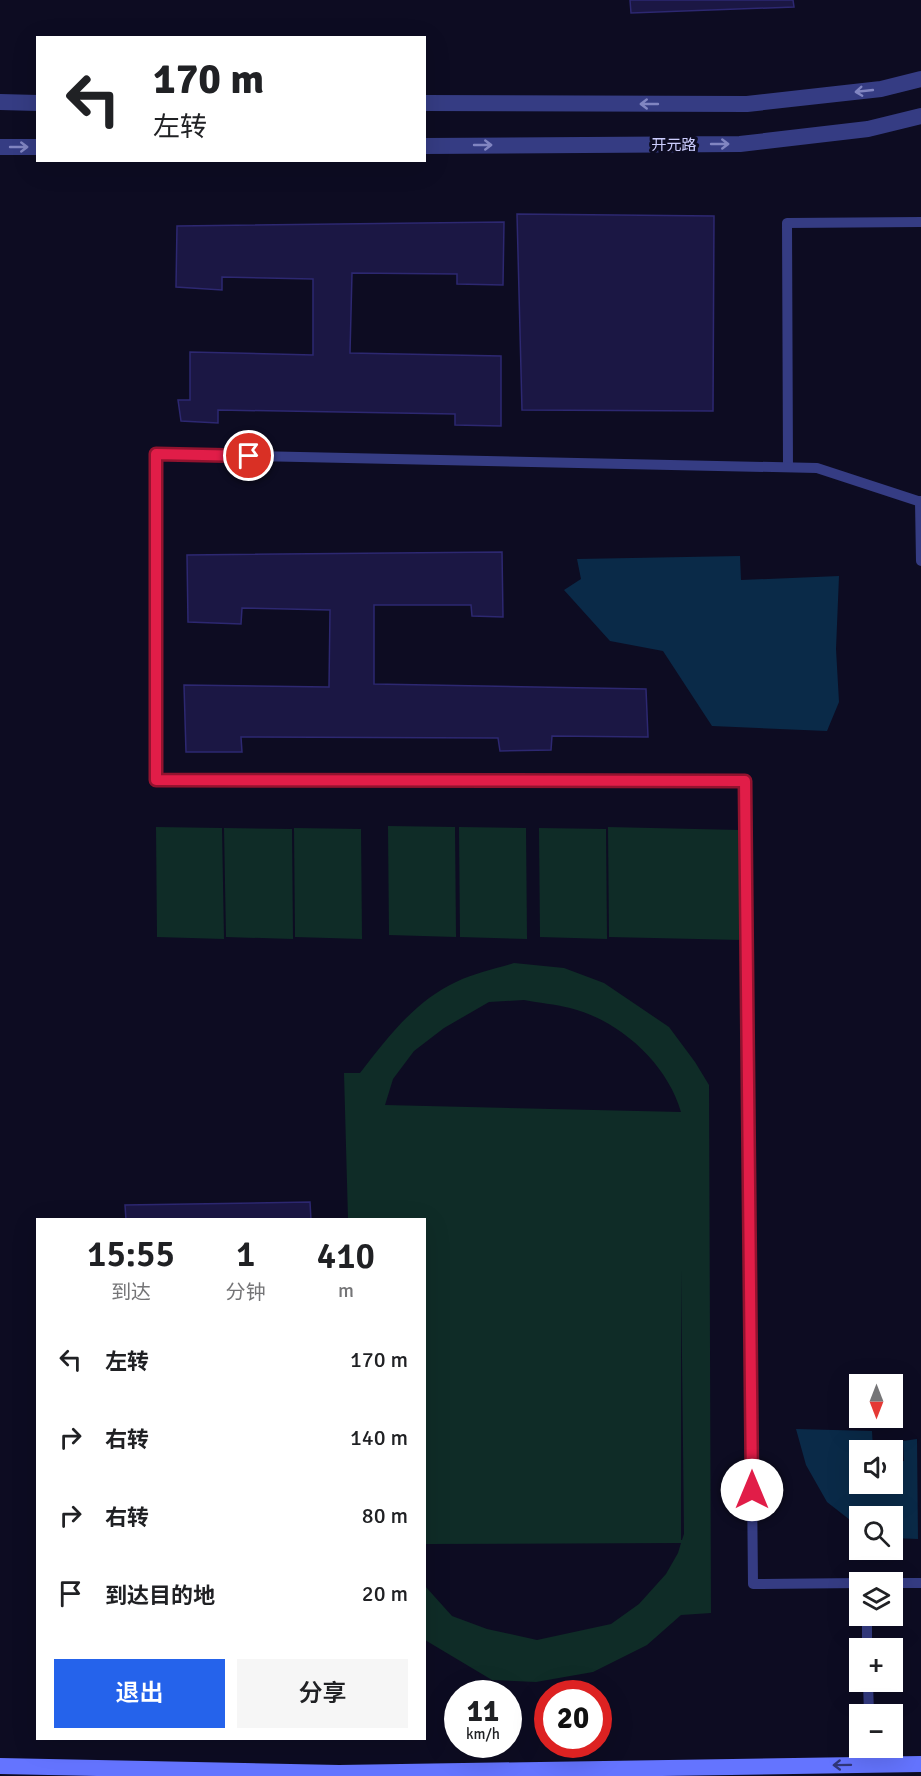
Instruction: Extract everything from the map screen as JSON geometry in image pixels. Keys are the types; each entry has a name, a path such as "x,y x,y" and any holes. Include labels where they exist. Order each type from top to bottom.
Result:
{"main road":[{"path":"0,1766 339,1773 849,1757"},
{"path":"883,1758 921,1764"}],"street":[{"path":"426,103 747,104 882,89 921,79"},
{"path":"0,102 36,103"},
{"name":"开元路","path":"426,146 740,144 868,129 921,116"},
{"path":"0,147 36,147"}],"lane":[{"path":"788,467 787,223 921,222"},
{"path":"849,1584 753,1584 745,781 156,780 156,454 817,468 921,502 921,561"},
{"path":"903,1583 921,1583"}],"green space":[{"path":"388,826 455,827 456,937 389,935"},
{"path":"156,827 222,828 224,939 157,937"},
{"path":"459,827 526,828 527,939 460,937"},
{"path":"608,827 740,830 741,940 609,937"},
{"path":"224,828 292,829 293,939 226,937"},
{"path":"294,828 361,829 362,939 295,937"},
{"path":"539,828 606,829 607,939 540,937"},
{"path":"514,963 564,968 604,983 669,1027 709,1085 711,1613 681,1615 647,1645 593,1672 547,1680 534,1680 534,1682 492,1680 426,1641 426,1587 452,1616 487,1629 537,1640 611,1624 639,1604 666,1574 681,1543 426,1544 426,1218 348,1218 344,1073 360,1073 415,1010 441,990 456,982","holes":["524,1000 588,1014 606,1022 639,1046 665,1077 681,1112 385,1105 393,1079 414,1051 444,1028 489,1002","681,1270 684,1534 681,1540"]}],"water":[{"path":"740,556 741,580 839,576 836,649 839,702 827,731 712,726 663,651 610,641 564,590 581,579 577,559"},
{"path":"796,1429 872,1431 872,1440 849,1440 849,1494 903,1494 903,1441 917,1439 918,1539 903,1538 903,1506 849,1506 849,1519 827,1502 806,1465"}],"building":[{"path":"630,0 793,0 794,7 631,13"},
{"path":"517,214 714,216 713,411 522,410"},
{"path":"504,222 503,285 457,284 457,274 352,273 350,353 501,356 501,426 455,425 455,414 218,410 218,423 181,421 178,400 190,400 190,352 313,355 313,279 222,277 222,290 176,287 177,226"},
{"path":"502,552 503,617 472,616 471,605 374,605 374,684 646,689 648,737 552,736 551,750 500,751 498,738 241,737 242,752 186,752 184,685 329,687 330,610 242,608 241,624 188,622 187,555"},
{"path":"310,1202 311,1218 126,1218 125,1205"}],"route":[{"path":"249,456 156,454 156,780 745,781 752,1490"}]}
